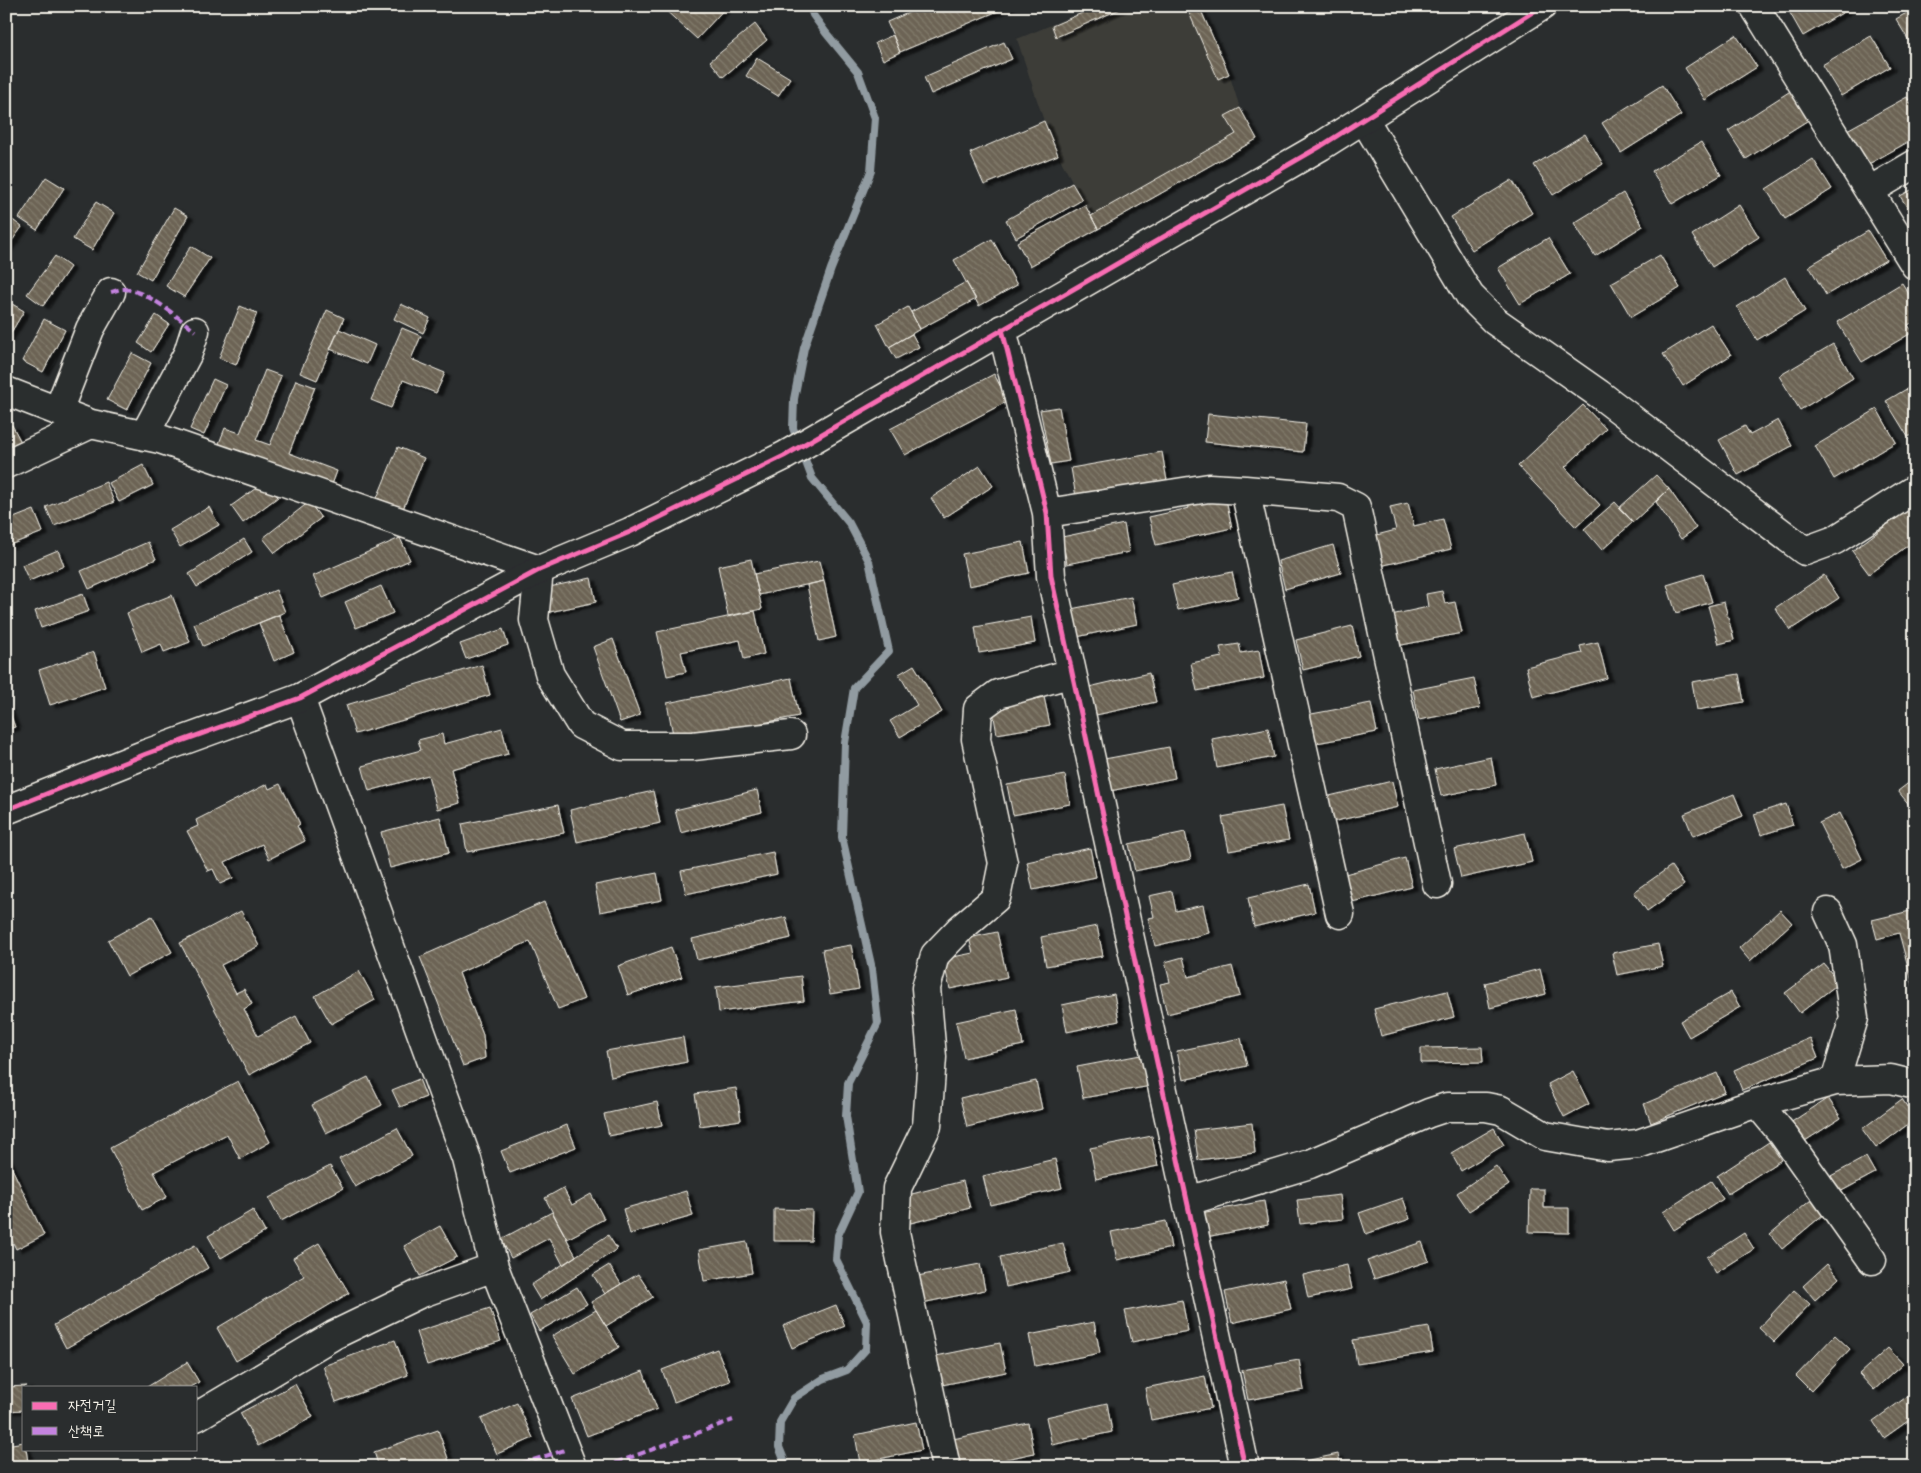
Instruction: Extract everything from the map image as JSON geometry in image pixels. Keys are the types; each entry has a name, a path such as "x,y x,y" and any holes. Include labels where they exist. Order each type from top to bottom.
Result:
{"street":[{"path":"6,810 146,754 300,698 539,570 630,532 784,456 1321,146 1542,6"},
{"path":"1754,6 1915,265"},
{"path":"1356,124 1470,296 1495,322 1599,394 1805,550 1835,540 1915,488"},
{"path":"1869,191 1915,164"},
{"path":"58,411 90,329 111,292"},
{"path":"1002,329 1047,513 1050,576 1245,1467"},
{"path":"144,436 188,353 195,331"},
{"path":"6,391 91,424 160,439 539,570"},
{"path":"6,464 91,424"},
{"path":"1047,513 1210,488 1338,498 1356,507 1437,884"},
{"path":"1246,490 1340,914"},
{"path":"539,570 534,620 550,675 581,725 622,746 693,746 790,734"},
{"path":"946,1467 895,1232 897,1188 927,1126 932,1057 926,988 935,955 960,929 996,898 1001,872 1002,863 976,739 978,709 998,694 1072,673"},
{"path":"300,698 467,1159 494,1268 572,1467"},
{"path":"1828,912 1844,945 1854,1018 1835,1081"},
{"path":"1188,1201 1310,1164 1429,1113 1448,1107 1486,1107 1500,1110 1545,1136 1608,1147 1638,1144 1757,1103 1835,1081 1892,1079 1915,1086"},
{"path":"1757,1103 1782,1133 1872,1260"},
{"path":"198,1416 334,1335 419,1294 494,1268"}],"shaded area":[{"path":"1098,6 1199,6 1229,74 1240,108 1257,139 1098,229 1058,155 1044,121 1017,39"}],"building":[{"path":"665,6 690,6 695,11 699,6 727,6 697,39 663,8"},
{"path":"924,6 1010,6 900,52 887,22"},
{"path":"1098,6 1127,6 1056,37 1052,26"},
{"path":"1186,6 1199,6 1229,74 1218,79"},
{"path":"1786,6 1854,6 1803,36"},
{"path":"1915,8 1915,51 1896,19"},
{"path":"755,24 767,40 723,77 710,61"},
{"path":"893,35 900,52 883,60 875,43"},
{"path":"1736,35 1757,67 1705,100 1685,68"},
{"path":"1871,36 1890,67 1841,96 1822,65"},
{"path":"1004,42 1012,59 931,94 924,77"},
{"path":"757,58 790,78 778,96 746,76"},
{"path":"1662,85 1681,115 1621,153 1602,123"},
{"path":"1792,90 1810,119 1746,159 1728,131"},
{"path":"1907,97 1915,110 1915,138 1867,165 1847,130"},
{"path":"1240,108 1257,139 1098,229 1091,216 1236,134 1225,116"},
{"path":"1044,121 1058,155 984,185 970,153"},
{"path":"1585,134 1603,164 1553,195 1534,165"},
{"path":"1701,142 1721,175 1672,204 1652,171"},
{"path":"1813,159 1832,189 1785,219 1766,189"},
{"path":"46,177 64,188 37,230 19,218"},
{"path":"1512,180 1532,213 1472,250 1451,217"},
{"path":"1072,183 1082,200 1016,238 1006,220"},
{"path":"1915,188 1915,220 1900,196"},
{"path":"1623,193 1643,226 1595,256 1574,223"},
{"path":"96,202 114,213 92,250 73,239"},
{"path":"1085,205 1098,229 1030,266 1017,242"},
{"path":"1739,205 1759,237 1712,267 1692,235"},
{"path":"174,208 188,216 151,280 137,272"},
{"path":"6,215 22,227 6,249"},
{"path":"1868,231 1886,260 1826,295 1809,266"},
{"path":"1548,238 1570,274 1520,304 1498,268"},
{"path":"992,239 1017,285 979,306 954,260"},
{"path":"191,246 210,258 184,297 166,286"},
{"path":"1660,255 1680,288 1631,317 1611,283"},
{"path":"55,256 70,267 43,306 27,294"},
{"path":"1785,277 1805,311 1757,340 1737,307"},
{"path":"966,282 976,299 920,329 911,312"},
{"path":"1902,283 1915,304 1915,321 1908,325 1913,332 1862,362 1837,322"},
{"path":"6,302 24,311 6,341"},
{"path":"401,304 430,318 423,333 394,319"},
{"path":"240,306 257,313 236,365 219,358"},
{"path":"908,307 920,329 889,347 877,324"},
{"path":"327,310 344,318 317,380 300,373"},
{"path":"156,315 169,324 151,352 138,343"},
{"path":"44,319 65,330 43,372 22,361"},
{"path":"1711,324 1731,355 1683,386 1663,354"},
{"path":"402,328 421,336 411,359 445,373 436,393 403,380 391,408 371,400"},
{"path":"339,329 375,345 367,364 330,349"},
{"path":"912,334 919,347 896,359 889,347"},
{"path":"1833,344 1853,378 1800,410 1779,376"},
{"path":"132,353 151,363 127,410 107,400"},
{"path":"265,370 281,376 256,440 270,445 296,380 315,387 289,453 337,471 330,490 218,446 225,428 240,433"},
{"path":"994,374 1008,401 905,455 890,429"},
{"path":"213,379 226,385 204,435 190,429"},
{"path":"1915,384 1915,433 1908,437 1886,401"},
{"path":"1583,405 1606,429 1565,467 1600,505 1576,527 1518,466"},
{"path":"1059,407 1069,461 1051,464 1040,410"},
{"path":"1877,409 1896,442 1834,479 1815,446"},
{"path":"1208,414 1306,424 1303,452 1205,442"},
{"path":"1778,420 1792,446 1738,475 1719,440 1745,426 1750,435"},
{"path":"12,425 21,442 6,450 6,428"},
{"path":"398,447 424,458 403,509 377,498"},
{"path":"1162,452 1167,481 1076,497 1071,468"},
{"path":"143,465 153,485 119,502 109,483"},
{"path":"980,466 993,486 944,518 931,498"},
{"path":"1656,475 1669,489 1633,522 1619,508"},
{"path":"266,481 278,497 243,523 231,506"},
{"path":"106,482 114,502 54,526 46,507"},
{"path":"1669,489 1696,528 1681,539 1656,502"},
{"path":"1207,494 1209,503 1226,499 1232,528 1156,545 1149,517 1189,508 1187,499"},
{"path":"309,502 321,518 275,553 263,538"},
{"path":"1615,502 1633,522 1602,550 1584,529"},
{"path":"1408,503 1414,526 1443,519 1451,549 1372,568 1365,538 1396,530 1390,507"},
{"path":"1915,504 1915,540 1869,574 1852,551"},
{"path":"209,507 219,525 180,547 170,530"},
{"path":"34,510 43,532 7,546 6,521"},
{"path":"1124,524 1129,552 1067,564 1062,537"},
{"path":"400,538 410,560 323,598 313,576"},
{"path":"244,539 252,552 197,587 189,574"},
{"path":"148,542 156,559 89,589 81,571"},
{"path":"1023,542 1029,573 969,586 962,554"},
{"path":"1333,545 1341,573 1285,589 1278,561"},
{"path":"58,550 64,566 29,581 22,565"},
{"path":"751,559 762,609 728,616 718,566"},
{"path":"819,561 824,581 759,595 754,574"},
{"path":"1232,572 1238,597 1178,610 1172,585"},
{"path":"1703,574 1712,602 1676,613 1667,585"},
{"path":"1824,575 1839,598 1790,630 1775,608"},
{"path":"591,578 596,602 545,613 540,589"},
{"path":"824,581 836,637 819,641 807,585"},
{"path":"381,586 393,613 356,628 345,602"},
{"path":"276,590 285,612 203,646 194,624"},
{"path":"1442,591 1445,604 1455,602 1462,633 1397,646 1391,615 1428,607 1426,594"},
{"path":"83,594 89,611 41,628 35,611"},
{"path":"172,595 190,642 164,652 161,644 142,652 127,613"},
{"path":"1131,597 1137,624 1072,638 1066,610"},
{"path":"1724,602 1734,640 1719,644 1708,606"},
{"path":"755,611 764,654 744,659 740,640 681,652 686,672 667,676 657,632"},
{"path":"279,615 294,652 274,661 259,623"},
{"path":"1031,617 1035,643 979,653 975,627"},
{"path":"1352,626 1359,656 1303,670 1296,640"},
{"path":"503,629 508,645 466,659 460,644"},
{"path":"613,639 640,715 620,722 593,647"},
{"path":"1598,642 1607,678 1533,697 1526,667 1582,653 1580,646"},
{"path":"1239,644 1241,653 1259,650 1264,678 1197,691 1191,663 1222,657 1220,647"},
{"path":"94,652 105,687 50,705 39,670"},
{"path":"482,665 490,695 355,734 346,705"},
{"path":"914,665 942,712 900,737 890,721 917,705 899,674"},
{"path":"1149,673 1156,702 1096,715 1089,687"},
{"path":"1739,674 1744,702 1697,710 1692,682"},
{"path":"791,678 799,716 674,740 667,703"},
{"path":"1474,678 1480,708 1419,720 1413,690"},
{"path":"1044,697 1050,725 997,734 992,706"},
{"path":"6,703 15,727 6,730"},
{"path":"1371,703 1377,732 1311,744 1306,715"},
{"path":"502,728 508,754 451,769 460,803 437,809 428,775 369,791 362,766 421,750 418,740 442,734 444,744"},
{"path":"1268,728 1274,757 1217,768 1212,739"},
{"path":"1169,747 1175,778 1105,792 1099,760"},
{"path":"1491,757 1496,785 1441,796 1435,769"},
{"path":"1065,775 1070,804 1013,815 1007,785"},
{"path":"1915,778 1915,812 1898,791"},
{"path":"1392,781 1398,807 1327,823 1321,798"},
{"path":"267,784 269,789 280,784 300,824 297,826 305,841 269,859 262,844 225,862 233,878 220,884 213,869 208,871 187,831 198,826 196,820"},
{"path":"757,790 762,812 681,833 675,810"},
{"path":"653,791 660,823 577,842 570,810"},
{"path":"1734,794 1743,816 1693,836 1684,814"},
{"path":"1786,804 1793,825 1761,835 1754,814"},
{"path":"558,805 564,833 467,852 462,824"},
{"path":"1282,806 1289,840 1229,851 1222,817"},
{"path":"1840,813 1862,859 1842,869 1819,823"},
{"path":"440,817 449,853 390,868 381,832"},
{"path":"1185,832 1191,859 1135,871 1129,844"},
{"path":"1525,833 1532,862 1461,878 1454,849"},
{"path":"1090,848 1096,877 1033,890 1027,862"},
{"path":"773,852 777,874 686,894 681,871"},
{"path":"1405,858 1412,887 1352,902 1345,874"},
{"path":"1671,866 1684,885 1647,911 1634,892"},
{"path":"657,873 662,900 600,912 595,885"},
{"path":"1309,884 1315,912 1254,927 1248,898"},
{"path":"1172,891 1176,911 1203,905 1209,933 1155,946 1148,918 1154,917 1149,896"},
{"path":"544,902 584,999 558,1009 530,941 459,973 483,1035 485,1058 463,1066 420,957"},
{"path":"1780,910 1792,923 1750,961 1739,948"},
{"path":"241,911 259,946 221,965 236,993 244,989 252,1004 244,1009 258,1036 296,1016 310,1043 249,1075 180,943"},
{"path":"1910,911 1915,927 1915,993 1899,933 1877,939 1872,920"},
{"path":"152,916 172,952 127,976 108,940"},
{"path":"786,917 791,938 697,960 692,939"},
{"path":"1097,926 1103,956 1046,966 1041,937"},
{"path":"997,932 1007,977 950,989 943,959 973,953 969,938"},
{"path":"1658,944 1663,966 1617,975 1612,953"},
{"path":"851,945 859,989 830,994 822,950"},
{"path":"671,947 682,977 628,995 618,966"},
{"path":"1183,957 1188,977 1232,966 1240,996 1167,1014 1160,984 1170,982 1165,962"},
{"path":"1824,964 1839,983 1800,1013 1785,993"},
{"path":"1540,969 1546,994 1490,1008 1485,983"},
{"path":"359,971 375,1000 331,1024 315,996"},
{"path":"801,976 804,1001 719,1012 716,987"},
{"path":"1447,991 1454,1017 1381,1036 1374,1009"},
{"path":"1731,992 1740,1007 1689,1037 1680,1021"},
{"path":"1114,994 1119,1021 1067,1032 1062,1005"},
{"path":"1016,1009 1023,1045 964,1058 956,1022"},
{"path":"683,1037 687,1062 611,1077 606,1051"},
{"path":"1241,1038 1247,1066 1183,1080 1177,1051"},
{"path":"1810,1038 1818,1058 1742,1090 1734,1070"},
{"path":"1482,1047 1483,1062 1421,1063 1421,1048"},
{"path":"1146,1054 1151,1086 1083,1098 1077,1067"},
{"path":"1573,1071 1589,1104 1564,1117 1548,1084"},
{"path":"1717,1073 1725,1092 1651,1123 1644,1104"},
{"path":"368,1077 382,1105 326,1133 312,1105"},
{"path":"419,1079 426,1097 400,1107 392,1090"},
{"path":"238,1081 270,1142 240,1159 227,1134 154,1172 167,1197 142,1210 110,1148"},
{"path":"1036,1081 1042,1109 967,1127 960,1098"},
{"path":"736,1088 741,1120 700,1126 695,1094"},
{"path":"1828,1098 1841,1118 1797,1146 1784,1127"},
{"path":"1902,1099 1915,1119 1876,1148 1862,1129"},
{"path":"657,1102 662,1125 609,1136 604,1114"},
{"path":"1252,1123 1255,1153 1198,1160 1194,1130"},
{"path":"567,1125 576,1147 510,1173 501,1151"},
{"path":"397,1128 412,1156 355,1187 339,1159"},
{"path":"1494,1128 1504,1145 1461,1171 1451,1153"},
{"path":"1152,1136 1158,1166 1096,1179 1090,1148"},
{"path":"1769,1142 1781,1160 1728,1194 1717,1176"},
{"path":"6,1156 44,1235 16,1249 6,1229"},
{"path":"1866,1157 1875,1173 1836,1194 1827,1178"},
{"path":"1055,1159 1062,1188 990,1205 983,1176"},
{"path":"330,1166 343,1188 281,1221 269,1198"},
{"path":"1496,1166 1509,1185 1469,1211 1457,1193"},
{"path":"963,1181 970,1208 911,1223 904,1196"},
{"path":"1711,1181 1723,1199 1674,1230 1663,1212"},
{"path":"563,1188 572,1205 591,1194 604,1219 567,1239 545,1198"},
{"path":"1530,1189 1544,1189 1544,1208 1569,1208 1569,1233 1529,1232"},
{"path":"686,1191 693,1216 630,1234 623,1209"},
{"path":"1340,1195 1343,1219 1300,1224 1297,1200"},
{"path":"1403,1198 1410,1219 1366,1234 1359,1213"},
{"path":"1811,1200 1824,1214 1782,1249 1770,1234"},
{"path":"1264,1201 1268,1225 1206,1237 1201,1213"},
{"path":"774,1209 812,1210 811,1241 774,1241"},
{"path":"253,1210 265,1232 221,1258 208,1236"},
{"path":"552,1212 576,1256 563,1265 549,1238 511,1258 501,1239"},
{"path":"1166,1221 1171,1248 1117,1260 1111,1232"},
{"path":"1915,1224 1915,1238 1908,1230"},
{"path":"440,1226 457,1257 420,1276 404,1246"},
{"path":"1744,1233 1754,1249 1716,1273 1707,1257"},
{"path":"608,1235 617,1249 540,1300 531,1285"},
{"path":"747,1242 752,1273 704,1281 699,1250"},
{"path":"1422,1242 1429,1261 1374,1279 1367,1261"},
{"path":"319,1243 349,1293 236,1361 217,1328 304,1276 293,1258"},
{"path":"1063,1243 1070,1272 1006,1287 1000,1257"},
{"path":"195,1245 208,1268 66,1348 54,1325"},
{"path":"980,1264 985,1290 917,1304 912,1277"},
{"path":"1827,1264 1839,1278 1815,1300 1803,1286"},
{"path":"609,1265 621,1284 605,1294 593,1275"},
{"path":"1347,1265 1352,1289 1308,1298 1303,1275"},
{"path":"638,1274 653,1297 606,1326 591,1302"},
{"path":"1284,1279 1291,1309 1232,1323 1225,1292"},
{"path":"577,1287 587,1304 539,1331 530,1315"},
{"path":"1794,1290 1810,1304 1774,1342 1759,1328"},
{"path":"1182,1300 1188,1331 1132,1342 1125,1311"},
{"path":"836,1305 845,1326 792,1348 783,1326"},
{"path":"490,1308 501,1341 427,1365 416,1332"},
{"path":"596,1310 619,1347 575,1374 552,1336"},
{"path":"1094,1322 1100,1353 1035,1366 1029,1335"},
{"path":"1429,1327 1433,1352 1357,1364 1353,1340"},
{"path":"1835,1335 1850,1349 1811,1391 1796,1376"},
{"path":"395,1340 408,1375 336,1402 323,1366"},
{"path":"1000,1343 1006,1372 942,1385 936,1356"},
{"path":"1888,1348 1903,1364 1874,1390 1859,1374"},
{"path":"717,1349 730,1381 674,1402 662,1370"},
{"path":"1299,1360 1304,1390 1248,1400 1242,1370"},
{"path":"187,1362 199,1382 192,1386 149,1386"},
{"path":"643,1371 657,1409 587,1436 572,1399"},
{"path":"1205,1376 1211,1408 1151,1420 1145,1388"},
{"path":"295,1384 313,1417 258,1446 240,1413"},
{"path":"22,1386 22,1410 6,1411 6,1387"},
{"path":"1912,1393 1915,1396 1915,1416 1884,1438 1873,1421"},
{"path":"517,1403 533,1438 497,1454 481,1419"},
{"path":"1107,1403 1112,1432 1052,1445 1046,1417"},
{"path":"916,1422 922,1450 860,1463 855,1435"},
{"path":"1028,1423 1034,1453 970,1467 959,1467 953,1439"},
{"path":"438,1430 451,1467 379,1467 374,1452"},
{"path":"22,1442 22,1450 26,1450 28,1462 6,1467 6,1445"},
{"path":"1338,1454 1341,1467 1277,1467"}],"waterway":[{"path":"787,1467 779,1447 780,1422 794,1398 823,1379 847,1370 866,1349 867,1322 836,1259 838,1235 858,1192 846,1116 848,1083 878,1023 872,969 842,837 845,743 854,688 889,651 869,561 849,523 812,478 793,428 794,399 804,348 831,269 871,171 875,118 858,72 826,33 813,15 810,6"}],"marked path":[{"path":"111,292 123,289 142,294 170,311 195,331"},
{"path":"604,1467 733,1420"},
{"path":"510,1467 565,1450"}],"cycle path":[{"path":"6,810 146,754 300,698 539,570 630,532 784,456 1321,146 1542,6"},
{"path":"1002,329 1047,513 1051,576 1245,1467"}]}
